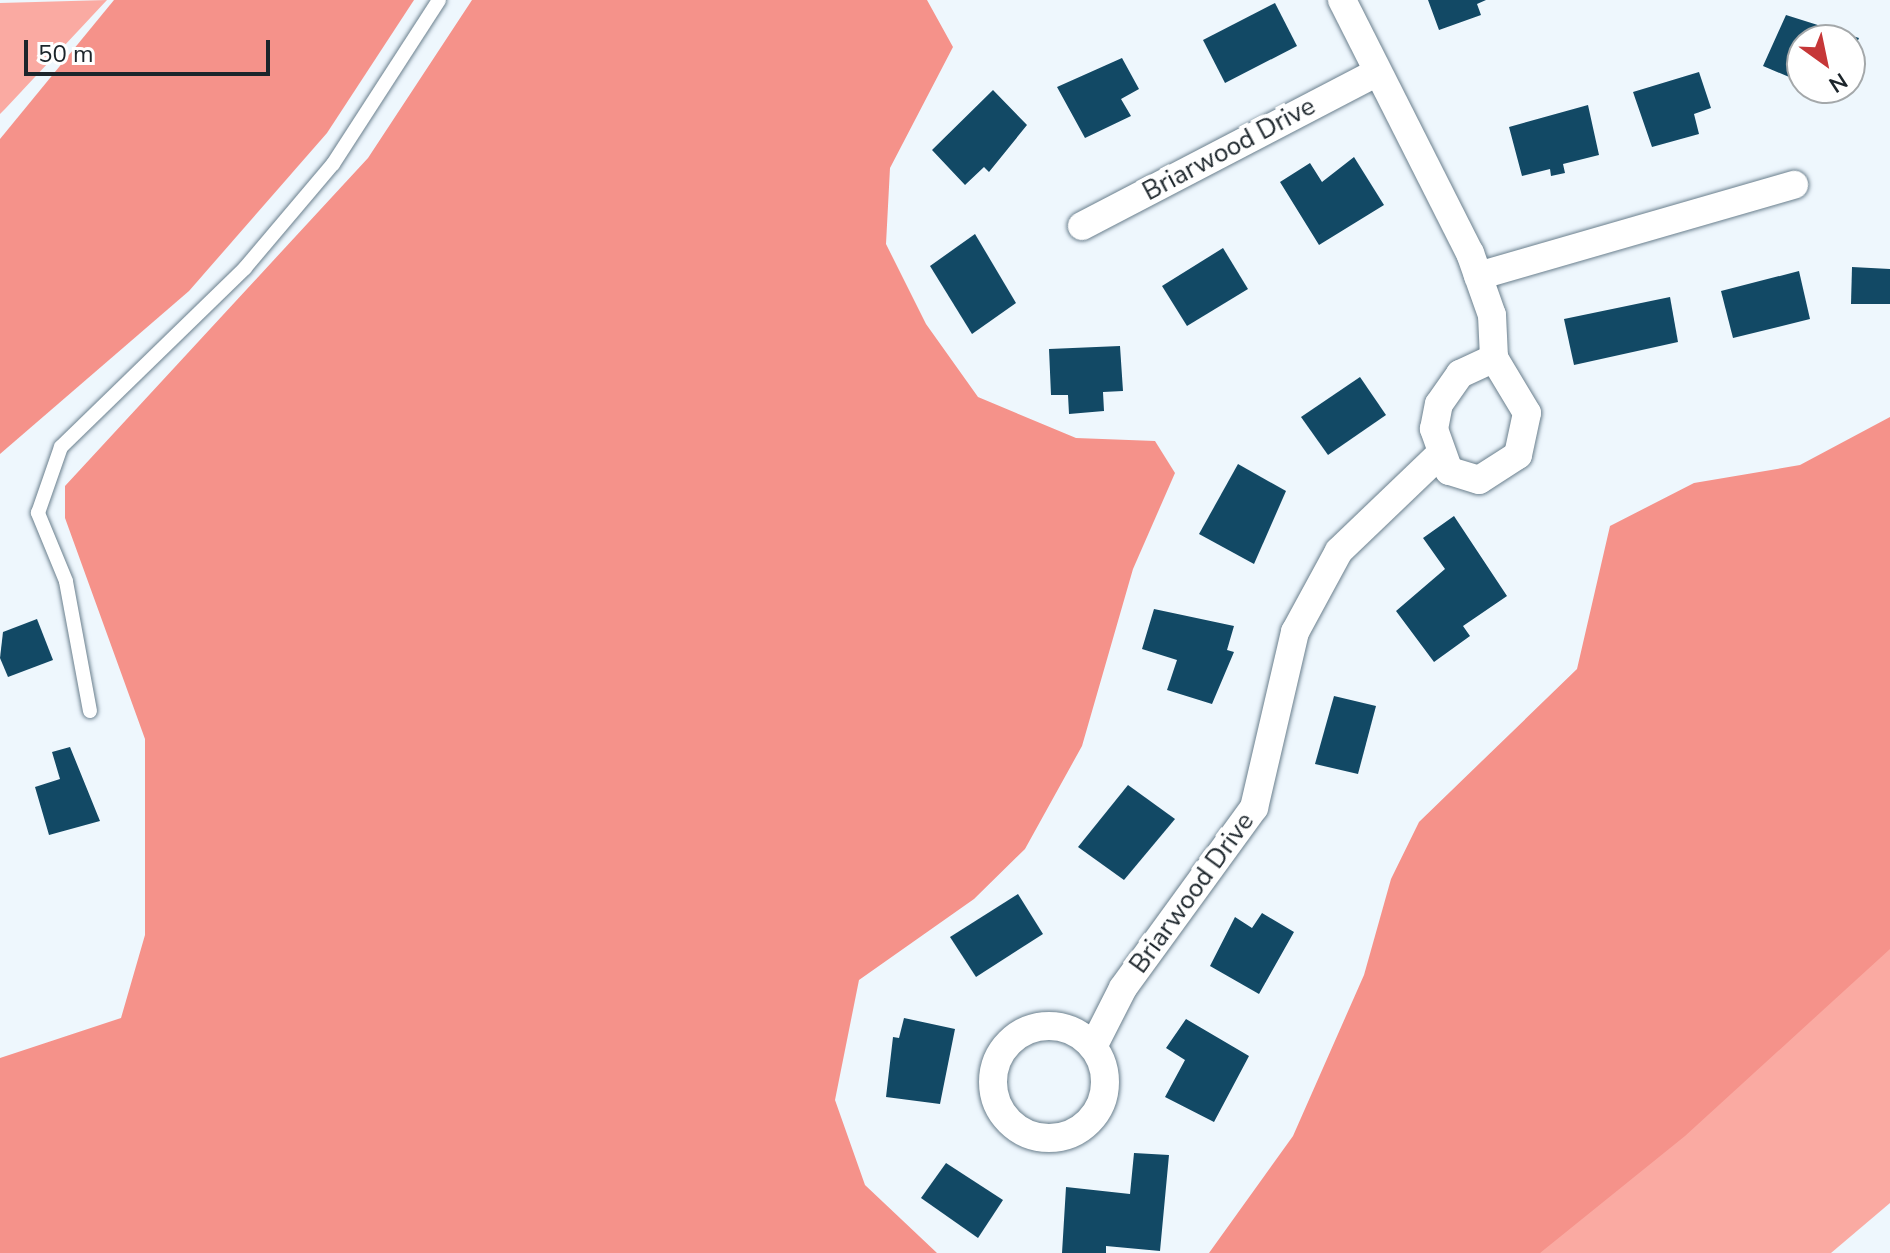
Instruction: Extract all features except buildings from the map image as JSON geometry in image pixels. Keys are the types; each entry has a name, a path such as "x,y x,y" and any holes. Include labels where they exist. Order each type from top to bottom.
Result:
{"street":[{"path":"1342,0 1478,276 1492,315 1494,358 1527,413 1518,455 1479,480 1449,471 1439,455 1439,404 1460,374 1494,358"},
{"name":"Briarwood Drive","path":"1082,226 1376,73"},
{"path":"1478,276 1794,185"},
{"name":"Briarwood Drive","path":"1094,1045 1123,988 1254,808 1295,632 1339,551 1439,455"},
{"path":"1063,1026 1094,1045 1107,1078 1098,1113 1071,1136 1035,1138 1005,1119 992,1086 997,1063 1028,1028 1063,1026"}],"lane":[{"path":"90,711 66,581 38,513 61,447 245,268 323,175 439,0"}],"shaded area":[{"path":"107,0 5,109 0,114 0,3"},
{"path":"114,0 414,0 327,133 189,291 0,454 0,139"},
{"path":"472,0 927,0 953,47 890,168 886,244 926,324 978,397 1076,438 1155,441 1175,473 1133,569 1082,746 1025,849 974,899 859,980 835,1100 865,1185 937,1253 0,1253 0,1058 121,1018 145,935 145,739 65,518 65,486 368,158"},
{"path":"1890,417 1890,949 1685,1136 1540,1253 1209,1253 1293,1136 1364,975 1391,879 1419,822 1577,669 1610,526 1694,483 1800,465"},
{"path":"1890,860 1890,1203 1831,1253 1434,1253"}]}
